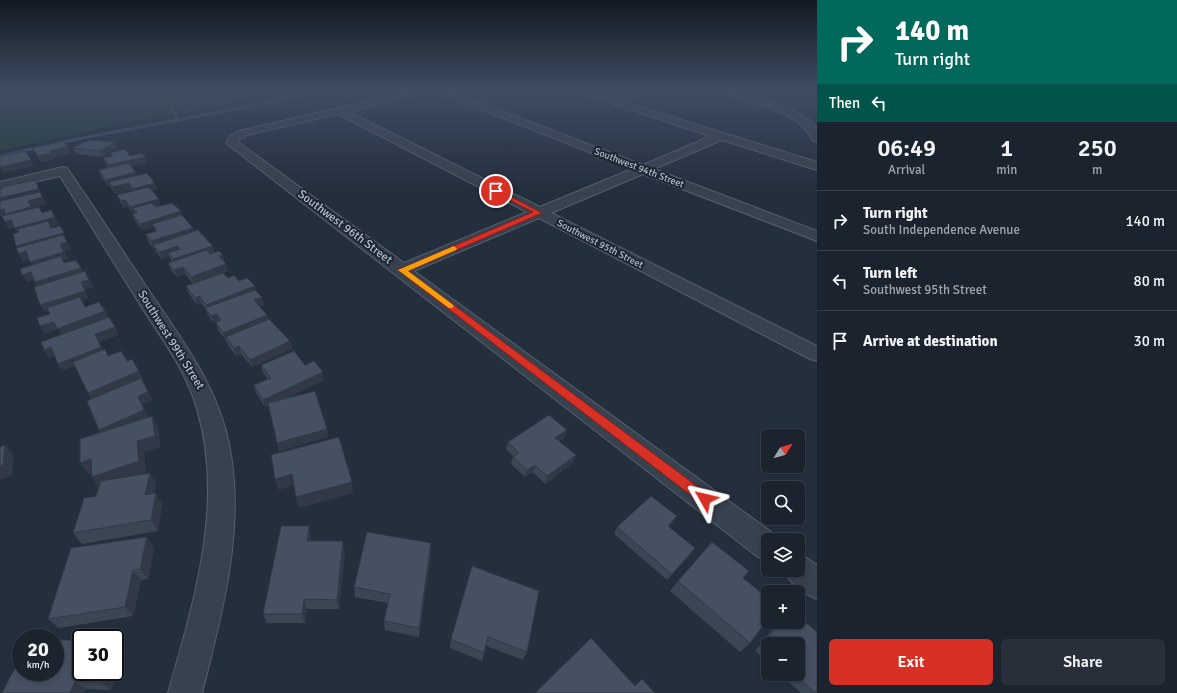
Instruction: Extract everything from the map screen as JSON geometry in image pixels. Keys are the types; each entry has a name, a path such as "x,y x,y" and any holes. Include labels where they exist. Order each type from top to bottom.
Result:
{"street":[{"name":"Southwest 96th Street","path":"285,123 247,132 234,138 232,141 234,145 761,542"},
{"name":"Southwest 95th Street","path":"364,123 817,354"},
{"name":"Southwest 94th Street","path":"521,123 817,236"},
{"path":"680,123 817,166"},
{"path":"807,123 817,140"},
{"path":"402,270 722,136"},
{"path":"795,159 812,150 817,145"},
{"name":"Southwest 99th Street","path":"0,186 63,170 192,370 202,388 212,419 221,471 218,552 204,627 185,693"},
{"path":"805,575 817,584"}],"green space":[{"path":"0,123 124,123 0,151"}],"building":[{"path":"89,140 115,142 100,151 73,148"},
{"path":"63,141 68,147 50,151 52,153 38,156 32,148"},
{"path":"125,149 130,156 142,153 145,157 109,165 103,158 112,156 110,153"},
{"path":"26,151 31,160 0,167 0,156"},
{"path":"128,163 136,172 106,180 99,170"},
{"path":"147,173 155,183 133,189 129,183 113,187 109,182"},
{"path":"35,180 39,189 0,198 0,189 3,189 2,187"},
{"path":"149,187 159,199 130,207 125,200 121,201 117,195"},
{"path":"40,192 42,197 28,201 31,207 5,214 4,209 0,210 0,201"},
{"path":"152,203 156,207 172,203 181,211 140,224 132,214 137,213 133,208"},
{"path":"39,207 42,213 51,210 55,217 15,228 11,220 5,222 2,216"},
{"path":"182,215 193,228 151,241 146,234 157,231 152,224"},
{"path":"48,221 51,228 60,226 64,233 16,246 13,234 19,232 18,229"},
{"path":"198,230 213,246 173,259 168,253 180,249 178,246 159,252 153,245"},
{"path":"63,235 67,242 60,244 64,252 30,262 26,251 19,254 16,248"},
{"path":"206,250 210,254 219,251 223,255 219,256 226,264 191,277 183,267 174,270 168,263"},
{"path":"61,256 64,263 76,260 81,268 35,282 31,272 22,275 20,269"},
{"path":"85,271 89,280 81,282 85,291 40,305 34,287"},
{"path":"223,273 228,278 234,275 239,281 247,278 255,286 206,305 199,296 195,298 186,286"},
{"path":"255,290 262,297 254,300 267,315 223,333 216,322 221,320 217,314 211,316 205,308"},
{"path":"80,297 85,307 99,302 105,311 57,329 54,322 40,326 37,318 50,314 47,308"},
{"path":"109,317 115,327 95,334 101,347 58,364 51,347 44,350 41,342"},
{"path":"269,319 290,341 250,360 239,346 234,348 226,337"},
{"path":"105,349 108,356 121,351 127,361 132,359 139,371 88,393 73,362"},
{"path":"294,351 305,365 314,361 323,372 263,400 254,385 271,378 261,365"},
{"path":"141,378 148,392 138,396 144,410 99,430 87,401"},
{"path":"315,391 327,429 277,443 268,403"},
{"path":"549,415 567,430 555,438 576,455 547,476 535,465 527,470 513,457 519,453 508,442"},
{"path":"152,416 155,436 137,441 139,461 92,477 91,459 80,463 80,439"},
{"path":"339,437 352,482 296,497 292,474 275,479 271,455"},
{"path":"5,445 3,465 0,466 0,447"},
{"path":"150,473 145,495 156,493 151,520 73,533 84,498 96,496 101,481"},
{"path":"651,496 677,516 668,526 695,548 672,574 617,527"},
{"path":"281,526 309,526 307,541 343,541 337,600 304,599 302,614 263,614"},
{"path":"367,532 431,543 419,628 384,621 390,594 354,587"},
{"path":"147,537 140,569 133,570 125,607 48,619 71,548"},
{"path":"712,542 749,571 743,578 761,592 761,628 750,643 678,581"},
{"path":"472,566 539,591 527,652 488,637 484,653 451,639"},
{"path":"805,622 817,632 817,693 815,693 802,681 805,681 805,637 769,637 775,629 805,629"},
{"path":"591,638 635,686 642,679 655,693 535,693"},
{"path":"64,640 72,640 72,681 101,681 75,682 70,693 2,693 12,674 12,681 64,681"}],"waterway":[{"path":"58,143 160,123"},
{"path":"0,156 40,147"}],"slow traffic":[{"path":"449,306 402,270 454,249"}],"route":[{"path":"496,191 539,213 402,270 705,499"}]}
